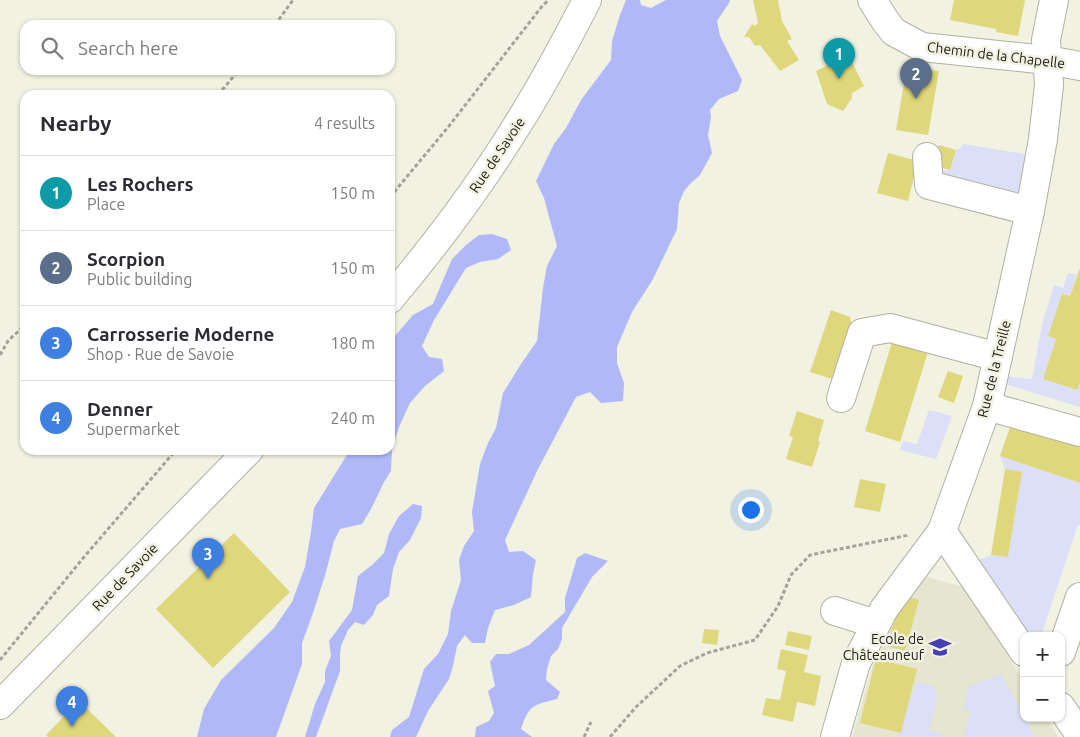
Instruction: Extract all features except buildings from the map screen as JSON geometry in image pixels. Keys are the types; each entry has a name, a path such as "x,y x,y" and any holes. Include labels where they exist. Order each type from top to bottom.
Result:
{"street":[{"name":"Rue de Savoie","path":"395,293 422,261 485,175 543,82 587,0"},
{"name":"Chemin de la Chapelle","path":"872,0 894,32 922,47 1047,60 1080,66"},
{"name":"Rue de la Treille","path":"835,737 836,692 856,663 884,609 942,531 987,406 1030,211 1043,139 1049,85 1046,40 1054,0"},
{"path":"927,157 930,185 1030,211"},
{"path":"841,398 862,333 890,328 998,357"},
{"path":"987,406 1080,432"},
{"name":"Rue de Savoie","path":"0,705 244,455"},
{"path":"942,531 1020,646"},
{"path":"1065,640 1080,597"},
{"path":"835,611 876,624"},
{"path":"1065,713 1080,735"}],"path":[{"path":"279,20 293,0"},
{"path":"395,191 449,126 543,5 549,0"},
{"path":"222,90 235,75"},
{"path":"0,356 8,341 20,330"},
{"path":"0,660 84,557 172,455"},
{"path":"610,737 636,707 680,666 707,653 755,640 778,606 791,575 810,555 904,536 942,531"},
{"path":"584,737 591,722"}],"shaded area":[{"path":"626,0 640,0 641,5 651,8 666,0 730,0 717,21 720,36 742,80 738,91 719,99 710,110 711,117 708,135 712,153 700,175 684,191 679,203 677,229 653,279 632,312 617,347 617,363 624,383 623,401 601,403 590,392 576,397 538,469 505,540 509,552 523,551 536,560 531,597 514,605 495,610 485,643 472,643 465,635 457,646 449,679 428,711 416,737 390,737 392,730 409,717 424,669 438,654 448,634 451,611 461,580 459,560 464,546 474,531 472,512 480,464 496,428 503,393 537,341 547,266 557,246 544,198 536,181 554,144 566,128 581,100 611,60 612,41"},
{"path":"963,144 1031,155 1022,198 942,183 938,171 950,170 956,150 961,148"},
{"path":"492,234 507,239 511,250 498,259 480,262 466,268 434,320 422,346 429,357 442,359 444,371 425,386 410,403 395,440 395,336 413,315 433,304 452,259 479,235"},
{"path":"1068,273 1077,274 1070,296 1062,294 1048,336 1056,339 1043,379 1077,390 1080,382 1080,407 1002,383 1004,376 1032,379 1042,325 1054,285 1063,288"},
{"path":"929,410 952,416 936,459 900,450 903,441 917,444"},
{"path":"347,455 392,455 391,471 362,524 340,529 334,541 326,572 302,643 302,664 276,737 197,737 204,709 221,680 274,628 292,602 305,567 314,508"},
{"path":"1000,456 1080,483 1080,525 1078,525 1042,632 1021,632 972,563 991,555 1008,557 1022,472 1005,469"},
{"path":"413,504 422,506 421,518 410,540 399,552 393,569 389,596 377,605 373,615 364,625 355,622 348,630 341,646 340,671 316,737 305,737 315,704 325,682 325,671 331,656 329,641 352,610 358,576 384,553 389,534 399,516"},
{"path":"585,553 608,561 592,577 562,628 562,639 558,649 551,656 546,680 560,692 557,699 533,707 527,715 521,729 532,737 475,737 476,727 489,721 494,713 488,691 495,686 490,662 496,654 509,654 529,645 565,612 565,598 577,558"},
{"name":"Ecole de Châteauneuf","path":"919,575 964,587 1020,676 1020,722 1049,722 1058,737 852,737 888,613"},
{"path":"1001,674 1020,709 1020,722 1027,722 1035,737 964,737 971,711 964,709 968,687"},
{"path":"916,682 936,687 934,694 938,694 929,730 943,735 943,737 898,736"}],"place":[{"name":"Les Rochers","path":"839,79"},
{"name":"Scorpion","path":"916,99"},
{"name":"Carrosserie Moderne","path":"208,579"},
{"name":"Ecole de Châteauneuf","path":"940,647"},
{"name":"Denner","path":"72,727"}]}
